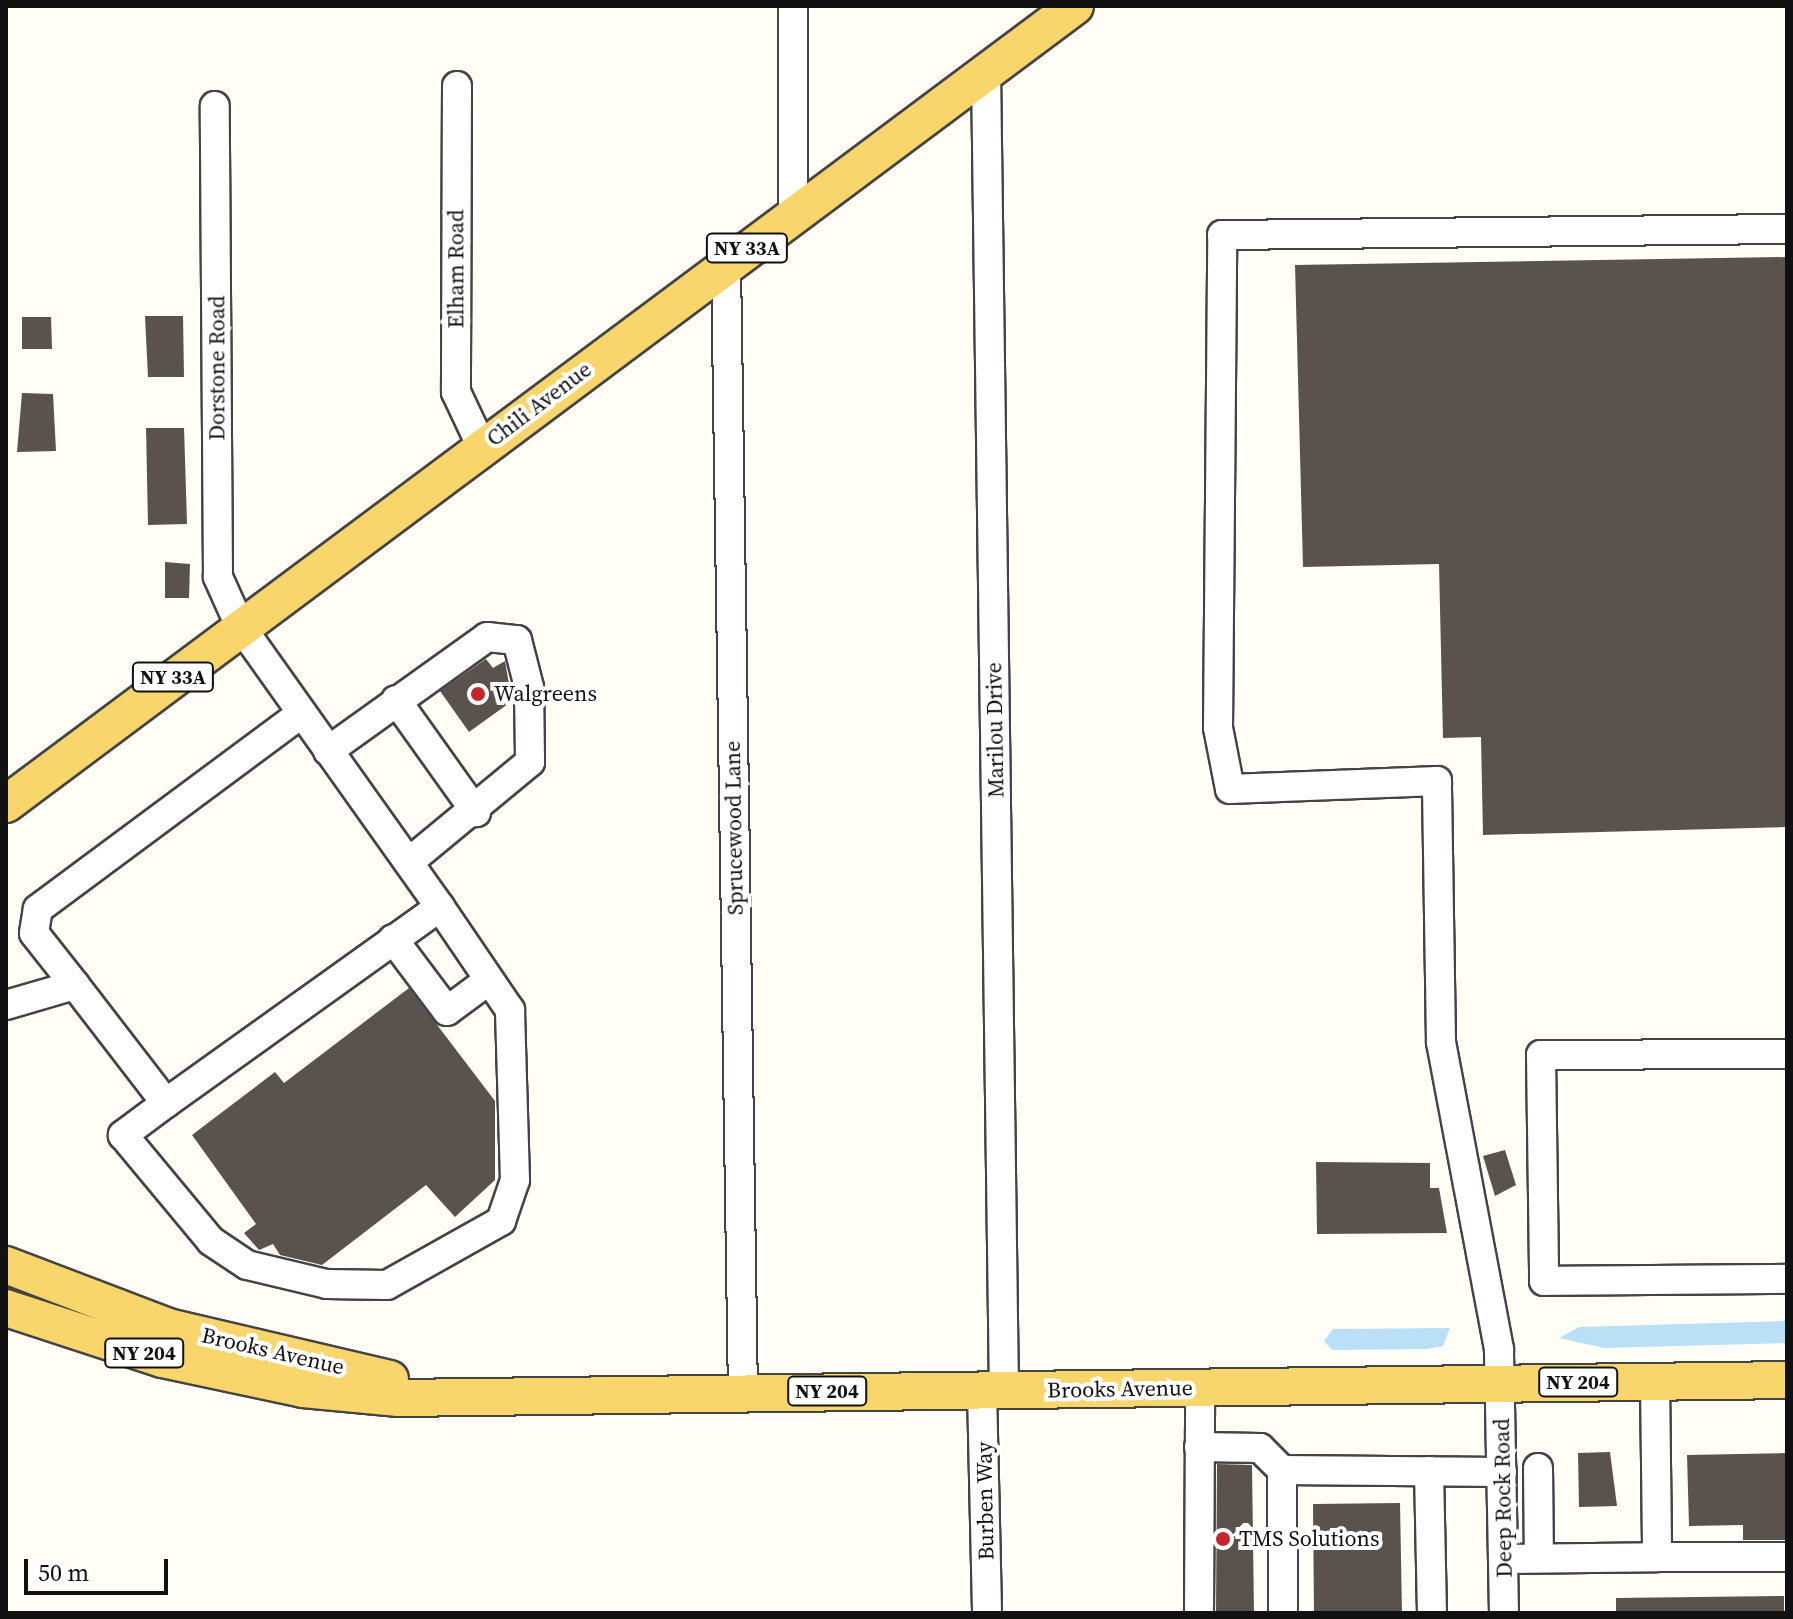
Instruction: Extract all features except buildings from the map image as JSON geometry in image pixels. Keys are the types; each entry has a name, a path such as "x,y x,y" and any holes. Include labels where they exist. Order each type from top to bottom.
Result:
{"main road":[{"name":"Chili Avenue","path":"6,804 793,213 1075,6"},
{"name":"Brooks Avenue","path":"6,1265 168,1327 454,1394"},
{"name":"Brooks Avenue","path":"6,1308 162,1359 303,1389 399,1398 454,1394 1787,1380"}],"street":[{"path":"793,6 793,213"},
{"name":"Marilou Drive","path":"986,70 993,1390"},
{"name":"Elham Road","path":"457,86 456,392 482,447"},
{"name":"Dorstone Road","path":"166,1103 123,1135 211,1241 247,1265 327,1284 387,1285 501,1221 515,1180 510,1010 409,862 240,626 218,577 215,106"},
{"name":"Deep Rock Road","path":"1504,1613 1501,1383 1496,1321 1441,1042 1437,781 1230,789 1218,728 1222,235 1787,229"},
{"name":"Sprucewood Lane","path":"726,264 743,1392"},
{"path":"328,751 487,637 517,640 529,687 530,762 476,812 409,862"},
{"path":"396,700 476,812"},
{"path":"301,714 38,909 34,933 166,1103 440,907"},
{"path":"393,939 447,1011 489,980"},
{"path":"6,1005 75,985"},
{"path":"1787,1054 1541,1055 1544,1281 1787,1279"},
{"path":"1655,1381 1657,1557"},
{"path":"1199,1613 1200,1388"},
{"name":"Burben Way","path":"987,1613 993,1390"},
{"path":"1199,1447 1260,1448 1282,1470 1283,1613"},
{"path":"1538,1468 1539,1558"},
{"path":"1282,1470 1502,1472"},
{"path":"1429,1471 1432,1613"},
{"path":"1504,1559 1787,1557"}],"water":[{"path":"1787,1321 1787,1343 1604,1348 1559,1338 1579,1327"},
{"path":"1450,1328 1443,1346 1427,1349 1332,1350 1324,1341 1333,1329"}],"place":[{"name":"Walgreens","path":"478,694"},
{"name":"TMS Solutions","path":"1223,1539"}]}
